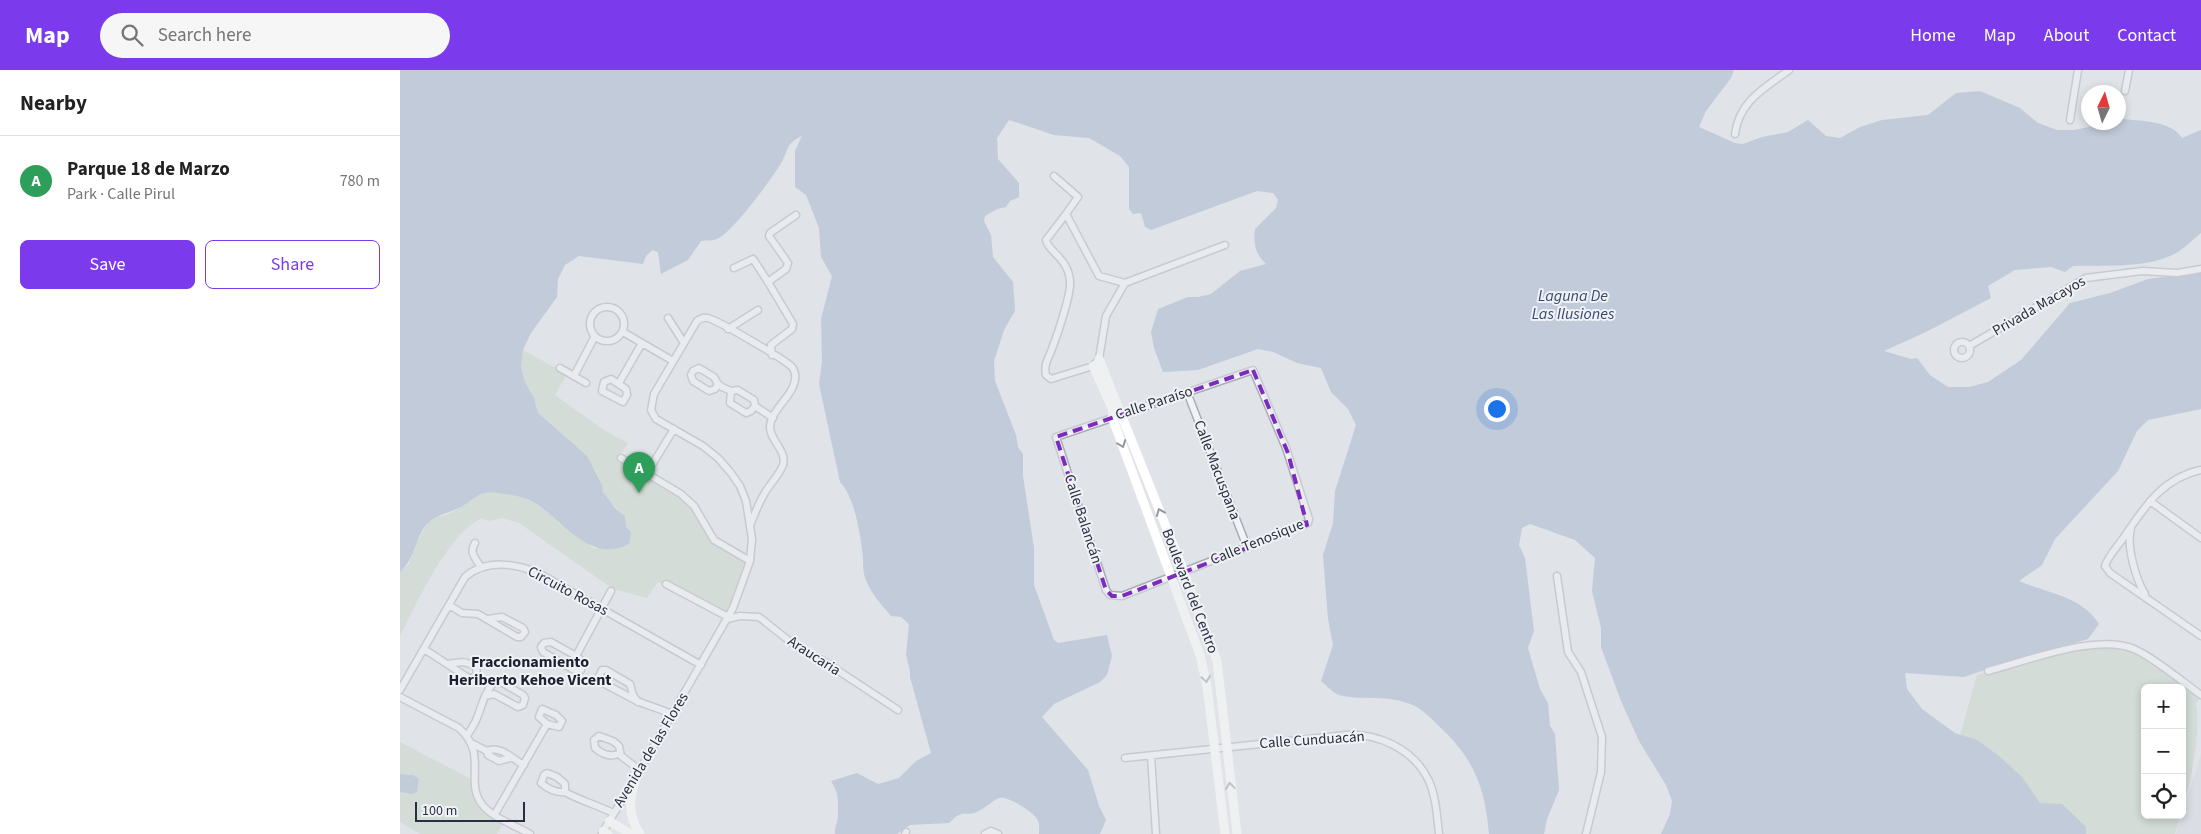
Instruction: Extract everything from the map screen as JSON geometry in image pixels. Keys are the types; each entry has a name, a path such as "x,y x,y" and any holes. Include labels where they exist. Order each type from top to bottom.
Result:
{"street":[{"path":"1735,134 1738,120 1744,107 1789,70"},
{"path":"2070,120 2078,70"},
{"path":"2126,86 2129,70"},
{"path":"1054,176 1078,197 1046,240 1048,245 1063,259 1070,283 1055,340 1044,370 1048,377 1051,378 1096,362 1106,316 1125,283"},
{"path":"1066,214 1099,276 1125,283 1225,244"},
{"path":"768,282 788,265 770,238 770,233 796,215"},
{"path":"734,268 753,258 793,324 792,329 772,345 772,355"},
{"name":"Privada Macayos","path":"1969,346 2086,278 2142,271 2177,272 2201,269"},
{"path":"611,307 620,312 625,324 623,332 612,340 604,341 595,336 590,326 593,313 601,308 611,307"},
{"path":"728,329 758,310"},
{"path":"668,318 684,343"},
{"path":"701,318 707,318 772,355 792,368 795,374 794,384 773,418 770,427 771,433 783,456 783,462 757,508 751,523 740,486 725,465 703,446 656,419 651,410 654,394 697,320 701,318"},
{"path":"623,332 673,361"},
{"path":"574,376 595,336"},
{"path":"619,383 642,343"},
{"name":"Boulevard del Centro","path":"1096,362 1114,402 1122,414 1218,665 1225,747 1237,834"},
{"path":"560,368 586,383"},
{"path":"720,386 709,391 693,382 691,376 693,371 699,368 714,377 720,386 730,391 738,390 754,400 755,406 773,418"},
{"name":"Calle Paraíso","path":"1056,437 1253,370 1286,448 1308,516"},
{"path":"730,391 730,403 746,413 755,406"},
{"name":"Calle Macuspana","path":"1187,392 1247,547"},
{"name":"Boulevard del Centro","path":"1114,402 1112,417 1204,668 1225,834"},
{"path":"647,473 674,429"},
{"name":"Calle Balancán","path":"1056,437 1106,590 1110,595 1116,596"},
{"path":"621,458 681,494 694,506 708,532 716,542 750,561"},
{"path":"2201,470 2185,474 2171,481 2158,491 2106,562 2106,568 2110,572 2201,636"},
{"path":"2150,501 2201,538"},
{"name":"Calle Tenosique","path":"1116,596 1172,577 1306,526 1309,521 1308,516"},
{"name":"Avenida de las Flores","path":"604,833 611,817 673,715 727,618 750,561 751,523"},
{"path":"2132,526 2130,535 2132,554 2140,585 2148,598"},
{"path":"400,690 465,577 481,567 472,554 472,548 475,543"},
{"name":"Circuito Rosas","path":"481,567 506,565 525,568 540,574 701,665"},
{"path":"1556,576 1568,652 1581,672 1602,737 1599,786 1586,834"},
{"path":"666,584 727,618"},
{"path":"576,656 611,591"},
{"path":"449,605 462,613 476,613 517,637 521,637 525,632 523,628 499,616 494,620 488,619"},
{"name":"Araucaria","path":"727,618 740,616 759,617 802,652 822,660 898,710"},
{"path":"551,642 576,656 584,664 579,671 543,652 541,647 544,643 551,642"},
{"path":"1988,671 2081,646 2114,644 2139,651 2201,695"},
{"path":"424,649 448,664"},
{"path":"638,702 633,695 630,684 606,670 602,670 599,676 600,680 638,702 654,706 673,715"},
{"path":"467,736 477,718 479,708 485,696 492,683 501,682 523,695 524,700 523,705 518,708 494,694 485,696"},
{"path":"400,696 459,728 473,744 487,751 500,750 524,765"},
{"path":"494,814 547,724"},
{"name":"Calle Cunduacán","path":"1125,758 1364,734 1380,738 1405,753 1426,776 1434,797 1439,834"},
{"path":"473,744 478,799 487,810 530,834"},
{"path":"487,751 488,755 499,761 510,758"},
{"path":"620,753 640,771 633,784 630,802 632,816 640,834"},
{"path":"1150,756 1156,834"},
{"path":"565,792 579,800 598,805 631,834"},
{"path":"985,834 991,831 998,834"}],"highlighted area":[{"path":"1253,370 1288,453 1307,525 1122,596 1112,596 1106,590 1056,437"}],"shaded area":[{"path":"2201,754 2201,834 2176,834 2181,819 2186,819 2186,802"}],"green space":[{"path":"523,350 567,374 555,395 604,430 628,443 619,457 693,507 707,533 748,563 728,617 658,582 647,598 613,589 519,523 502,518 488,521 482,518 469,526 446,553 424,588 400,636 400,572 409,564 415,546 428,523 435,518 449,514 481,493 493,491 522,497 536,504 595,549 626,527 625,516 610,502 603,492 595,470 538,413 521,367"},
{"path":"2087,645 2133,648 2185,684 2141,684 2141,819 2180,819 2175,834 2076,834 1959,739 1977,675"},
{"path":"2186,685 2201,695 2196,704 2196,743 2186,797"},
{"path":"400,742 475,781 478,799 505,820 497,834 420,834 400,822 400,792 417,792 419,779 413,775 400,774"}],"water":[{"name":"Laguna De Las Ilusiones","path":"400,70 1734,70 1731,78 1706,111 1699,127 1735,143 1743,144 1762,137 1788,132 1808,120 1826,136 1840,138 1860,127 1882,120 1928,115 1956,93 1980,91 2020,108 2038,123 2057,130 2126,130 2126,119 2164,125 2177,132 2182,138 2201,130 2201,233 2186,246 2160,260 2136,264 2073,266 2065,272 2051,267 2015,270 1988,286 1991,298 1926,332 1884,351 1911,359 1917,358 1930,375 1948,387 1969,387 1988,382 2021,360 2070,303 2110,293 2148,279 2201,272 2201,409 2148,420 2137,431 2118,471 2055,539 2042,565 2019,581 2063,596 2083,607 2099,624 2088,639 2011,661 1964,677 1905,673 1907,689 1922,709 1955,733 1977,740 1999,756 2022,777 2040,803 2062,804 2086,827 2086,834 1661,834 1670,814 1672,801 1666,785 1639,741 1621,701 1601,647 1601,628 1592,591 1595,558 1575,540 1530,524 1522,528 1519,545 1525,558 1534,631 1528,648 1540,689 1548,703 1550,726 1555,734 1559,790 1547,819 1544,834 1489,834 1481,788 1476,775 1452,739 1430,717 1415,706 1403,702 1339,695 1321,681 1333,645 1328,619 1323,555 1333,523 1335,491 1356,425 1348,409 1331,392 1321,368 1297,363 1273,352 1258,349 1198,370 1163,372 1154,348 1151,332 1158,309 1188,297 1211,294 1240,271 1266,264 1259,256 1256,248 1254,239 1255,229 1276,208 1278,200 1273,193 1257,191 1151,230 1145,227 1141,213 1133,214 1129,209 1129,167 1120,156 1089,138 1054,135 1009,120 997,138 998,159 1019,183 1019,197 1010,201 1006,207 997,209 985,216 984,221 991,235 993,257 1013,282 1015,311 1004,330 994,361 995,381 1016,435 1018,447 1023,454 1023,476 1034,548 1034,585 1054,640 1058,643 1107,635 1112,656 1107,675 1100,682 1054,704 1042,717 1088,770 1099,806 1106,820 1100,834 1039,834 1039,822 1035,816 1014,802 1000,798 977,812 961,814 949,823 910,825 897,834 835,834 838,800 831,781 857,773 878,784 899,778 916,761 931,753 910,677 906,655 909,624 901,617 891,616 875,596 866,580 859,529 850,497 840,482 819,384 822,362 821,319 832,276 821,257 819,228 806,195 795,187 795,151 802,136 792,142 775,173 732,227 717,239 701,241 688,260 661,274 658,252 652,250 646,256 643,264 579,256 565,265 558,279 557,297 531,333 523,350 521,367 538,413 587,456 602,485 603,492 615,508 625,516 626,527 631,532 629,544 615,549 602,549 590,545 532,501 521,497 487,492 478,495 461,507 431,520 423,529 409,561 400,572"},
{"path":"400,774 413,775 419,779 417,792 412,794 400,792"}],"place":[{"name":"Parque 18 de Marzo","path":"639,493"}],"district":[{"name":"Fraccionamiento Heriberto Kehoe Vicent","path":"530,671"}]}
